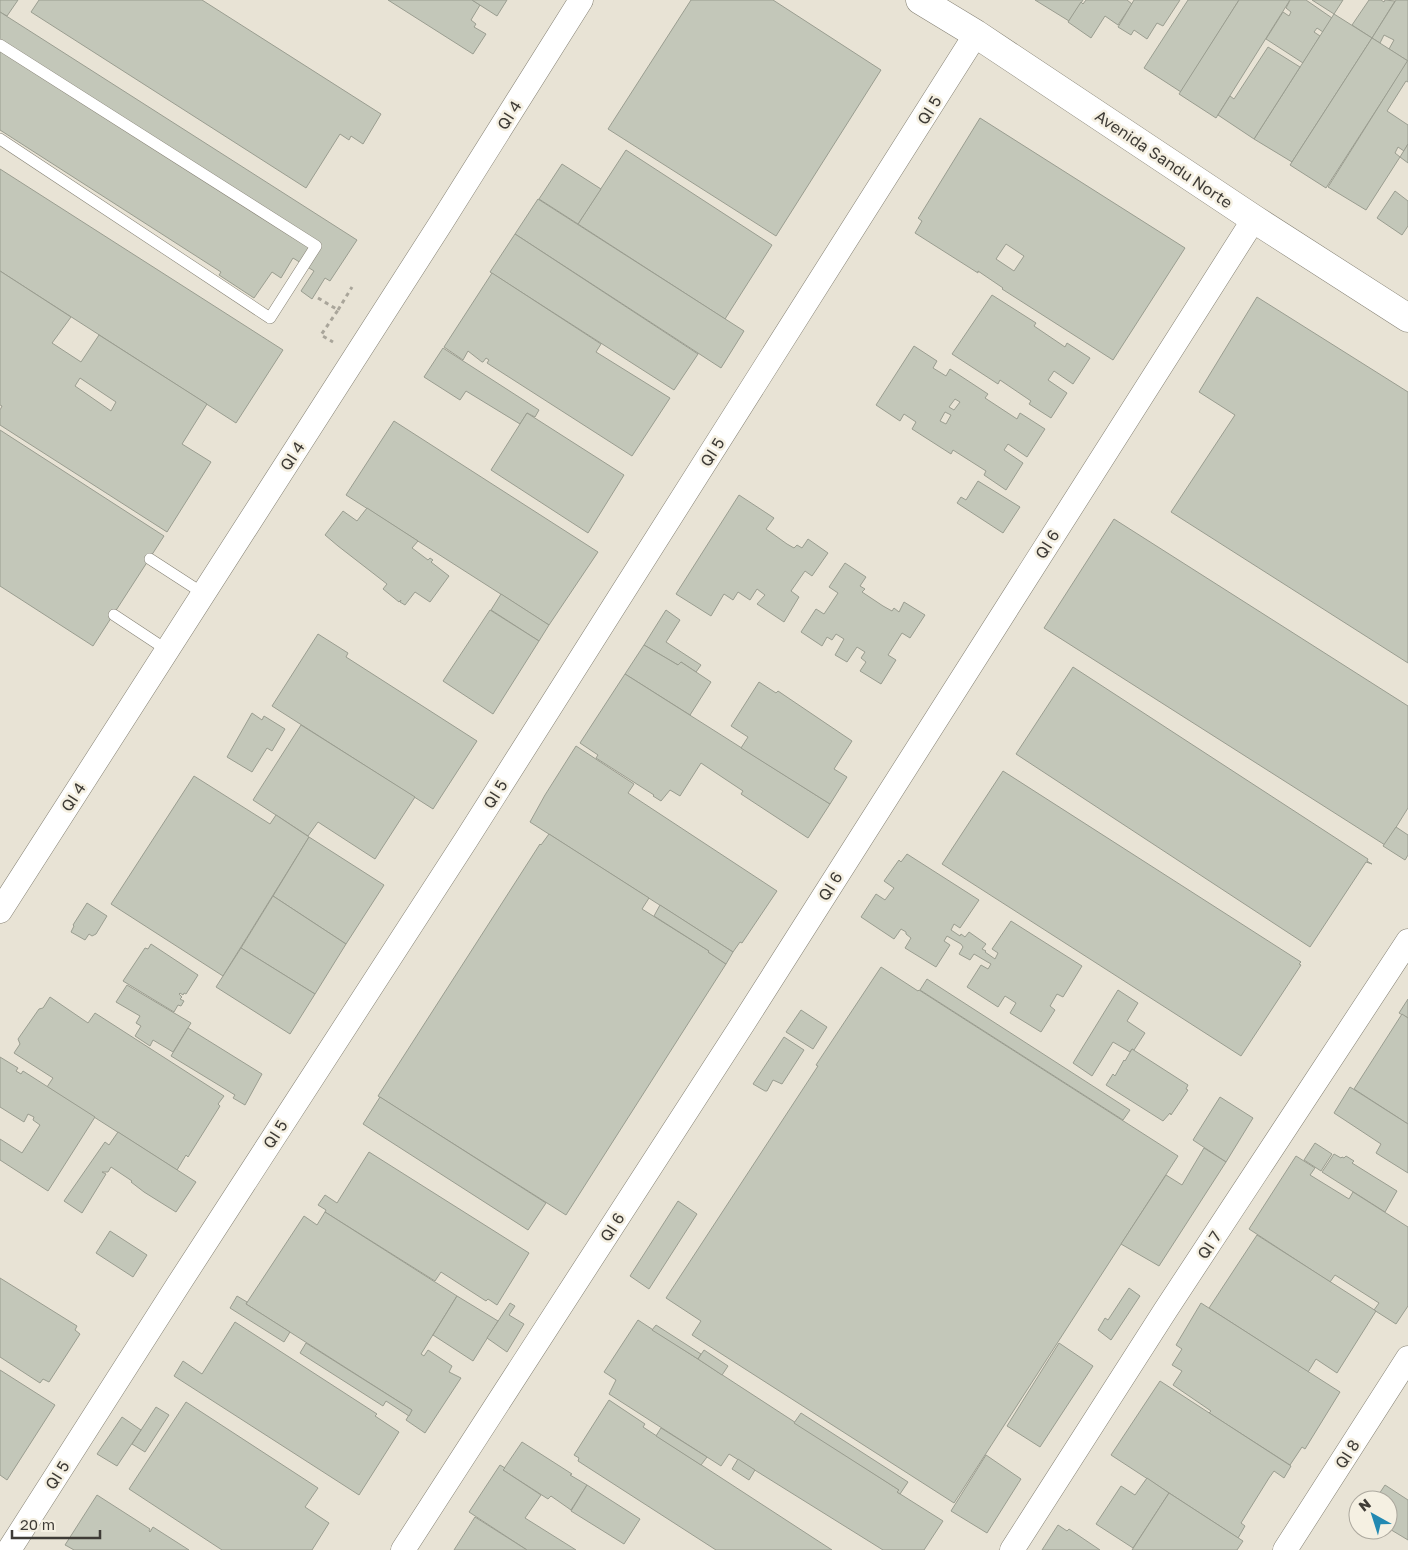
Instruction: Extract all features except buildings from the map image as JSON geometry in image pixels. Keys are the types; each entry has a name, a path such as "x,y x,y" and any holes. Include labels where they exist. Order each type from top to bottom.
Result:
{"main road":[{"name":"Avenida Sandu Norte","path":"920,0 976,34 1254,219 1408,318"}],"street":[{"name":"QI 4","path":"0,911 356,357 581,0"},
{"name":"QI 5","path":"9,1550 466,840 976,34"},
{"name":"QI 6","path":"403,1550 744,1022 1254,219"},
{"name":"QI 7","path":"1012,1550 1165,1311 1408,941"},
{"name":"QI 8","path":"1285,1550 1408,1358"}],"lane":[{"path":"0,45 316,246 270,318 0,139"},
{"path":"150,559 204,594"},
{"path":"114,615 167,650"}],"path":[{"path":"352,288 322,334 356,357"},
{"path":"318,298 338,310"}]}
